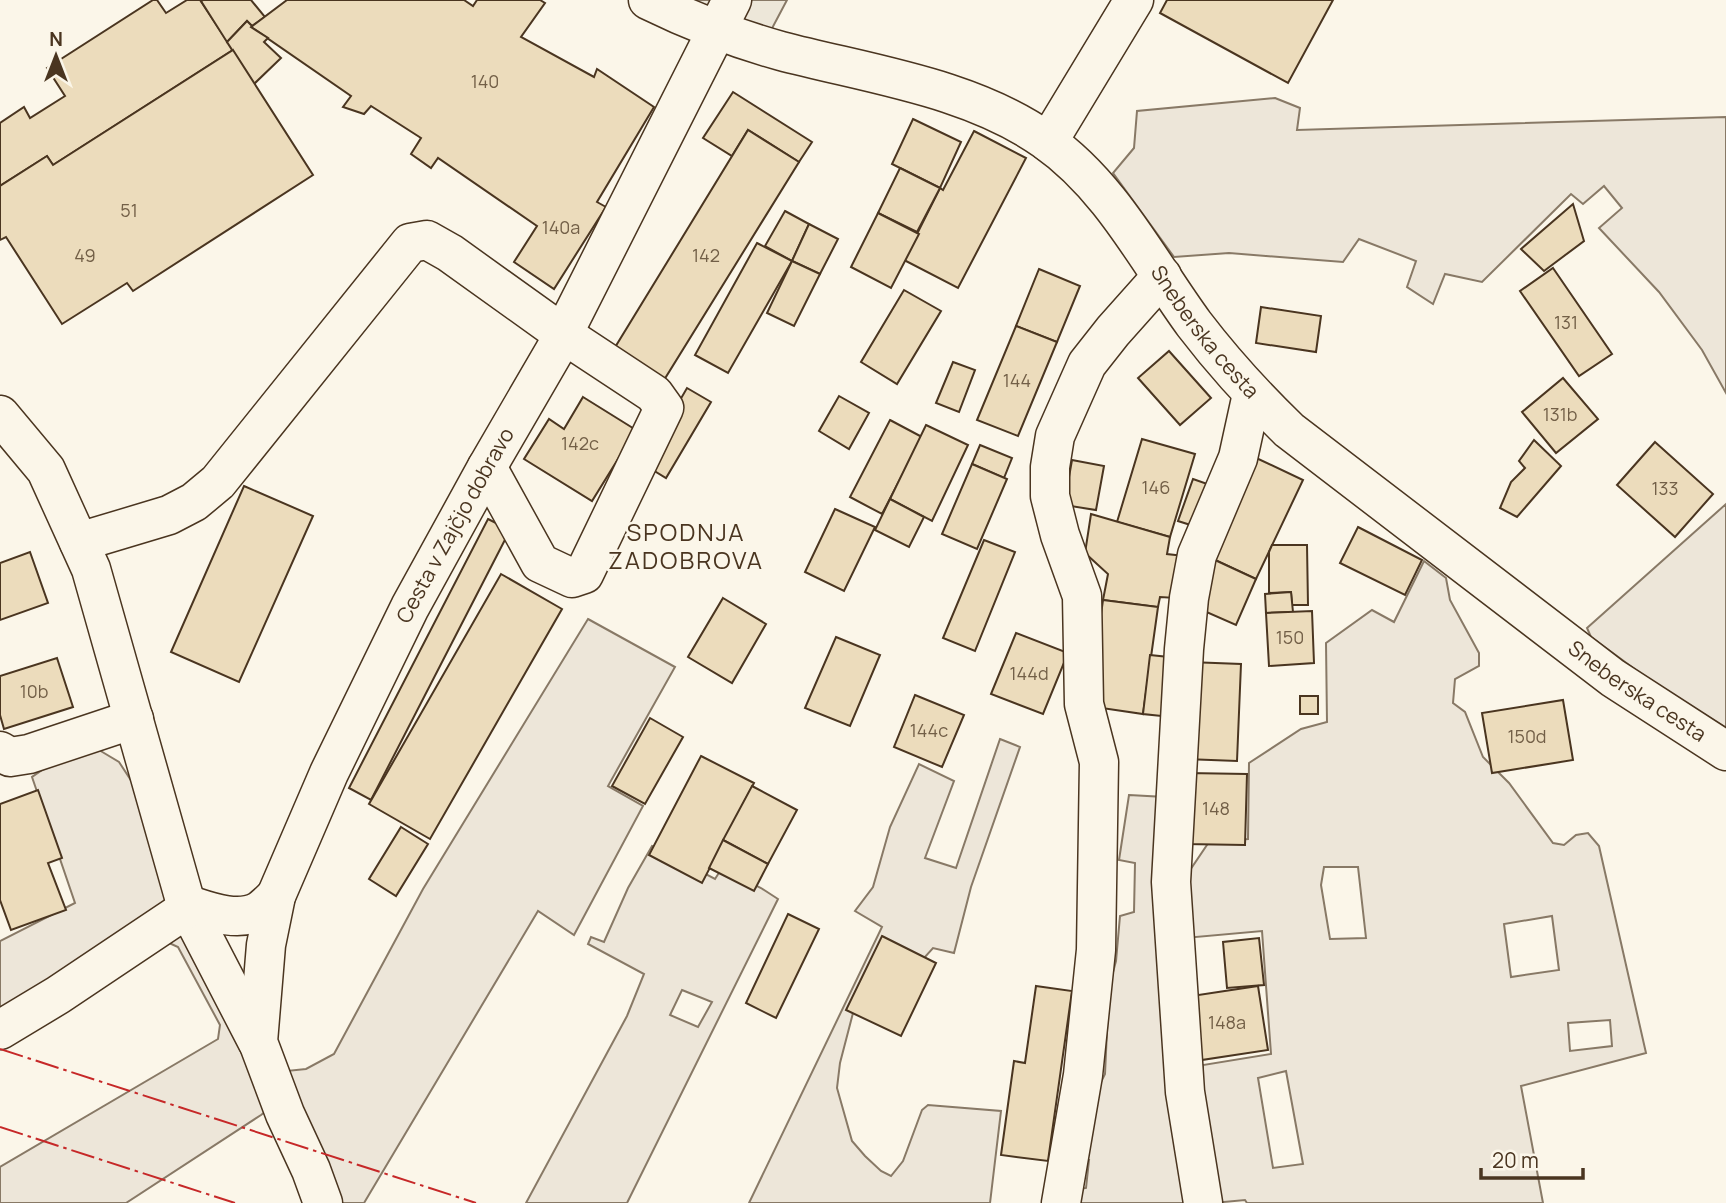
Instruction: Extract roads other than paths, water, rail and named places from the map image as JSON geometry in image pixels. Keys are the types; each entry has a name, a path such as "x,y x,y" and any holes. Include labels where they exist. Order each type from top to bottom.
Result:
{"street":[{"name":"Sneberska cesta","path":"648,0 724,16 779,50 968,100 1027,127 1074,163 1101,192 1194,324 1252,394 1289,430 1554,634 1650,704 1726,751"},
{"path":"1048,142 1134,0"},
{"name":"Cesta v Zajčjo dobravo","path":"258,1042 266,946 276,896 329,773 410,607 486,467 563,334 724,16"},
{"path":"79,542 169,515 194,502 218,482 410,243 427,240 450,253 563,334 654,394 664,408 584,574 572,578 540,563 486,467"},
{"path":"1061,1203 1083,1076 1096,950 1099,762 1084,704 1082,596 1060,535 1050,496 1050,467 1055,436 1087,364 1162,276"},
{"path":"1203,1203 1185,1092 1171,882 1184,649 1197,555 1238,458 1252,394"},
{"name":"Cesta v Zajčjo dobravo","path":"0,415 46,470 91,569 187,906 258,1042 323,1203"},
{"path":"0,751 10,757 29,754 134,719"},
{"path":"0,1030 58,995 187,906 222,915 241,915 258,912 276,896"}],"district":[{"name":"SPODNJA ZADOBROVA","path":"686,547"}]}
